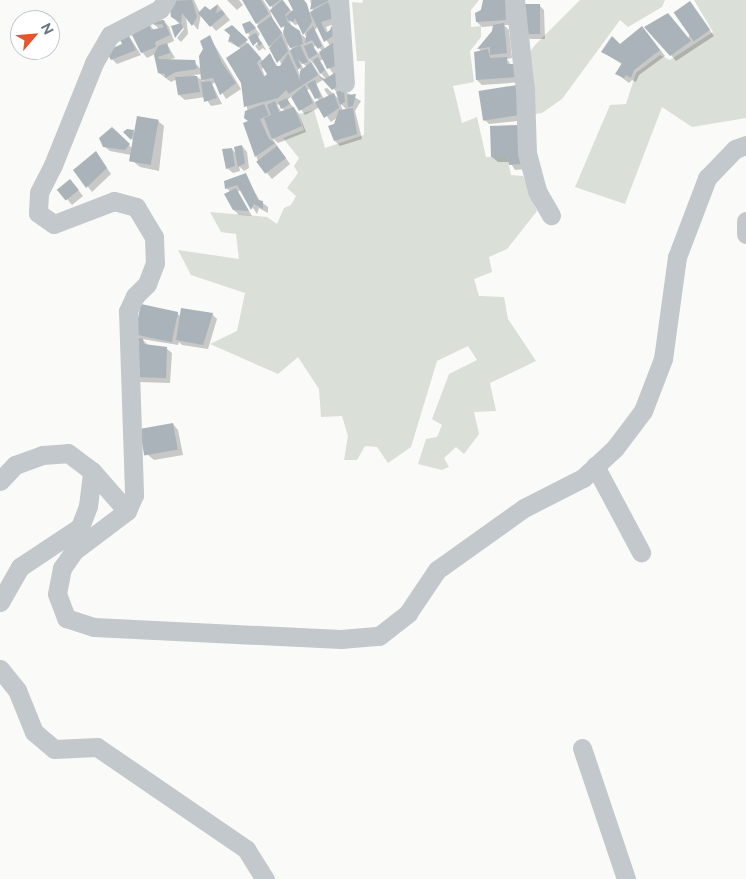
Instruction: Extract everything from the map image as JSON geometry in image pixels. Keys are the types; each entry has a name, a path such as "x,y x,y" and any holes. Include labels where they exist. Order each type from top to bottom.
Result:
{"street":[{"path":"166,0 160,9 110,35 94,63 53,165 38,193 38,214 54,224 114,201 136,206 154,238 155,263 147,284 135,296 128,311 134,495 127,511 74,551 62,568 57,594 66,618 94,627 168,633 341,639 379,636 408,613 437,570 524,508 583,478 615,448 643,411 663,359 677,257 707,178 735,150 746,145"},
{"path":"339,0 345,83"},
{"path":"515,0 524,90 527,153 537,191 551,215"},
{"path":"746,221 746,234"},
{"path":"0,481 15,465 42,455 68,453 92,471 127,511"},
{"path":"595,466 641,552"},
{"path":"0,602 20,567 80,527 88,506 92,471"},
{"path":"0,669 17,690 34,732 54,749 97,747 119,760 246,849 265,879"},
{"path":"582,748 626,879"}],"shaded area":[{"path":"363,0 479,0 471,10 471,27 481,26 481,37 470,51 474,82 453,86 462,123 477,117 486,157 507,157 511,175 523,176 537,211 507,249 489,257 492,272 474,279 479,296 504,297 508,319 536,361 490,383 496,411 474,412 479,434 464,454 456,447 444,458 449,467 442,470 418,464 426,439 437,437 442,425 432,419 449,374 477,360 468,346 437,361 411,447 388,463 377,447 365,446 357,460 344,460 348,436 342,416 321,417 319,389 298,357 278,374 210,344 237,331 245,293 191,275 178,250 239,259 236,234 221,232 210,212 267,217 277,224 284,208 291,205 296,196 287,188 298,173 294,166 299,158 283,138 304,130 299,114 314,110 325,148 364,135 365,61 357,61 352,2 362,3"},
{"path":"580,0 665,0 662,7 628,27 620,20 562,99 542,113 535,114 522,62 536,44"},
{"path":"694,0 746,0 746,118 692,127 662,107 625,204 575,187 610,105 626,104 636,73 660,55 670,60 713,32"}],"building":[{"path":"192,0 197,17 192,26 182,13 181,23 171,17 169,1"},
{"path":"242,0 261,0 269,14 256,24"},
{"path":"265,0 280,0 270,7"},
{"path":"282,0 290,10 285,15 288,23 300,31 303,44 290,48 283,32 285,25 281,28 270,10"},
{"path":"288,0 304,0 307,4 312,22 303,35 295,18 293,22 288,20 286,16 293,10"},
{"path":"312,0 328,0 328,1 310,10"},
{"path":"483,0 505,0 506,20 476,22 475,13 481,10"},
{"path":"690,1 710,30 694,41 674,12"},
{"path":"328,2 334,18 321,22 326,33 330,30 334,21 339,32 324,42 310,12"},
{"path":"218,4 216,13 222,10 225,14 210,27 198,13 205,6 210,10"},
{"path":"523,4 540,4 540,34 523,34"},
{"path":"668,13 691,41 670,56 644,27"},
{"path":"271,16 282,33 269,47 257,26"},
{"path":"148,19 151,30 164,27 162,24 154,25 152,21 164,20 170,35 155,42 156,47 141,53 129,29"},
{"path":"250,21 256,28 246,34 242,24"},
{"path":"181,23 183,28 175,38 171,26"},
{"path":"504,23 507,53 490,55 490,47 477,49 492,31 493,25"},
{"path":"232,25 248,40 238,47 231,41 228,42 230,35 224,30"},
{"path":"313,26 322,46 318,49 312,40 305,43 307,32"},
{"path":"642,26 660,50 634,70 631,78 626,75 624,78 615,74 622,63 601,52 612,36 620,44"},
{"path":"127,32 136,50 111,60 106,51 122,44 119,37"},
{"path":"256,33 262,44 259,46 257,42 253,46 248,37"},
{"path":"210,35 222,63 236,83 220,95 213,78 201,80 199,56 203,49 200,41"},
{"path":"281,35 288,51 277,63 269,48"},
{"path":"337,40 339,65 327,69 319,52"},
{"path":"167,43 170,53 158,57 159,59 195,60 197,69 176,72 165,78 165,74 158,73 154,55 158,46"},
{"path":"248,43 261,58 257,63 264,77 267,74 260,63 270,53 276,66 280,66 288,53 300,80 300,71 311,62 318,75 289,94 286,90 278,98 244,107 241,83 226,58"},
{"path":"312,43 317,54 309,59 304,46"},
{"path":"300,45 308,62 302,64 297,58 301,66 298,70 290,50"},
{"path":"488,49 490,58 507,57 507,64 516,64 518,77 476,80 474,52"},
{"path":"318,57 325,70 320,74 313,60"},
{"path":"339,70 343,82 332,90 319,76 325,79"},
{"path":"197,76 200,92 178,95 175,77"},
{"path":"315,80 321,97 315,99 307,84"},
{"path":"211,81 217,98 204,102 201,82"},
{"path":"305,85 313,103 299,111 291,97"},
{"path":"517,85 522,115 483,121 478,91"},
{"path":"344,89 345,102 340,105 336,92"},
{"path":"334,93 339,108 324,118 315,102"},
{"path":"356,94 353,106 348,107 347,95"},
{"path":"287,98 290,104 281,109 278,102"},
{"path":"275,101 279,112 294,107 302,126 272,139 264,118 271,115 267,105"},
{"path":"264,104 269,115 260,119 269,139 275,143 255,157 243,123 248,121 244,118 245,111"},
{"path":"353,108 357,134 334,141 328,126 334,124 339,110"},
{"path":"137,116 159,120 151,165 129,161"},
{"path":"518,125 522,164 509,165 507,157 491,157 490,126"},
{"path":"112,127 130,144 125,150 103,147 99,138"},
{"path":"127,129 134,130 131,140 123,132"},
{"path":"242,145 245,163 238,167 234,147"},
{"path":"277,146 286,158 265,174 256,162"},
{"path":"232,148 235,166 226,169 222,149"},
{"path":"96,151 107,168 86,188 73,170"},
{"path":"246,173 258,200 263,201 263,209 254,204 251,210 237,185 225,189 224,181"},
{"path":"70,179 79,190 66,201 57,190"},
{"path":"236,188 249,211 233,210 224,194"},
{"path":"141,304 178,312 172,342 135,334"},
{"path":"181,308 213,313 203,345 176,340"},
{"path":"135,336 143,339 144,344 167,347 166,378 132,377"},
{"path":"173,423 178,450 144,455 140,429"}]}
